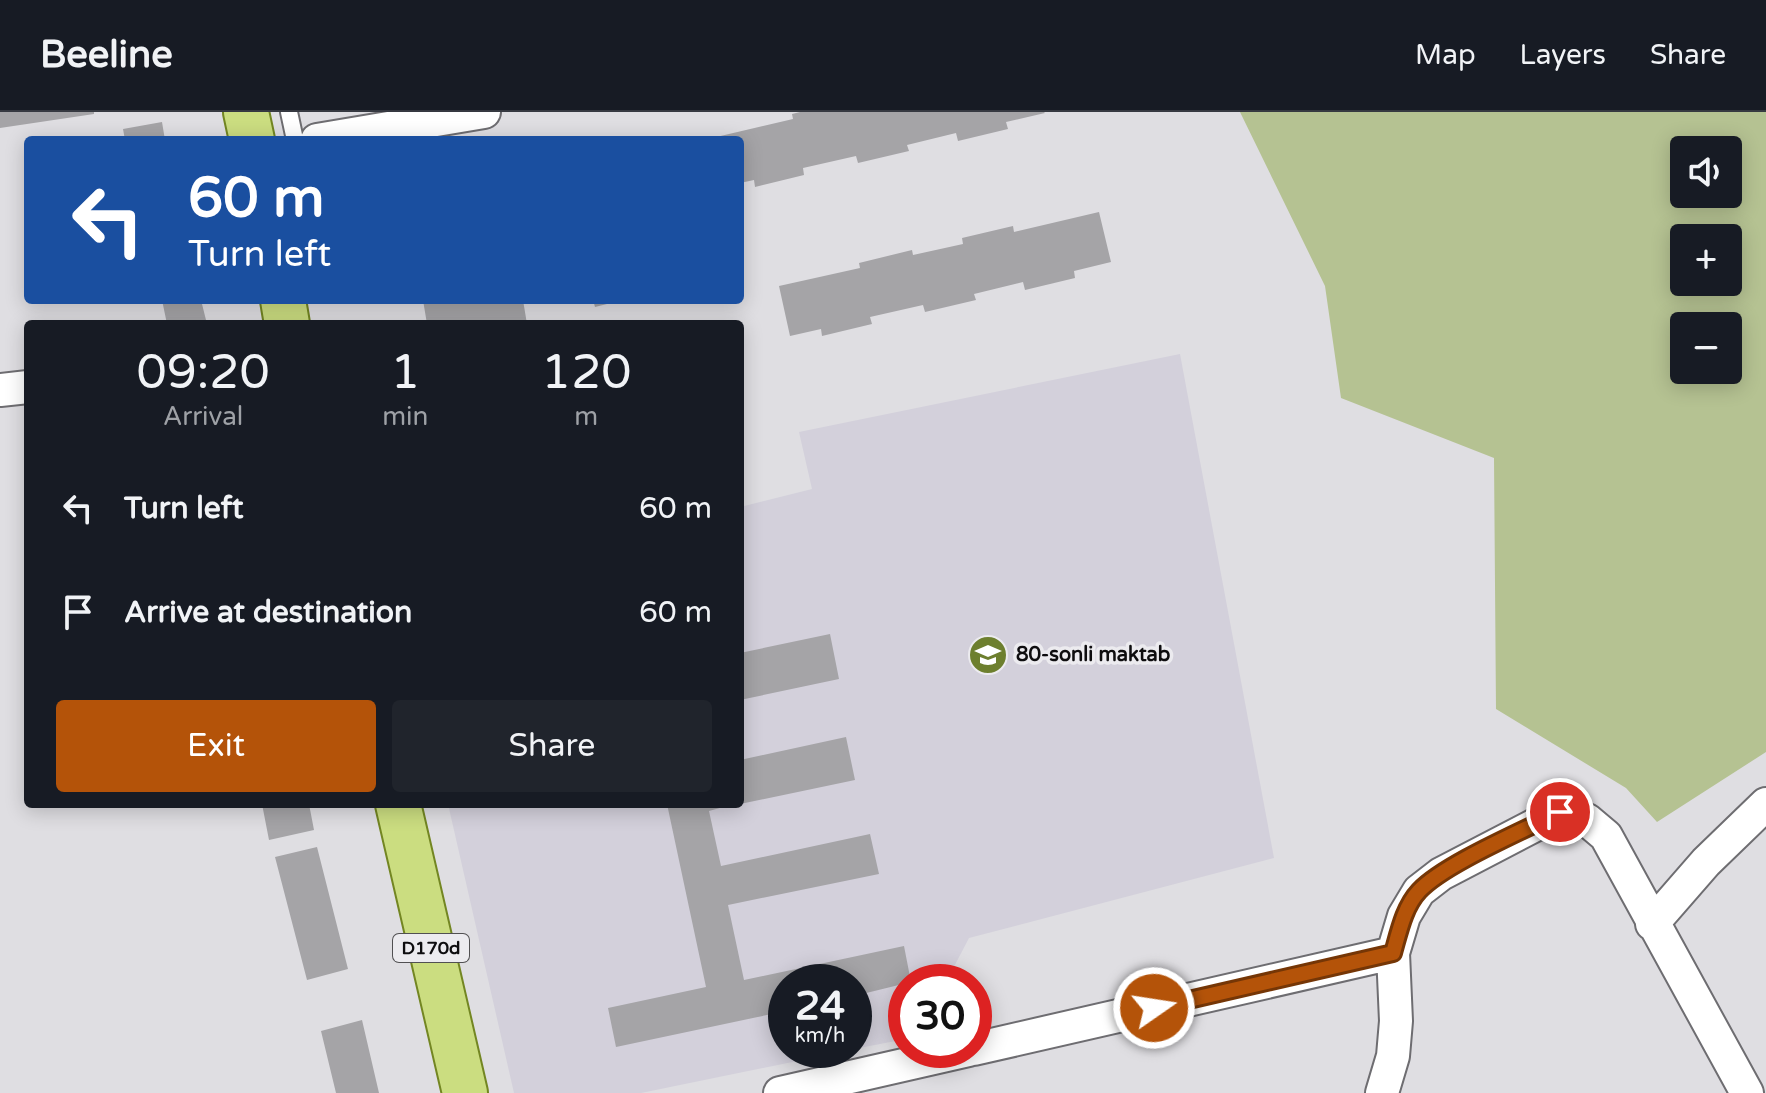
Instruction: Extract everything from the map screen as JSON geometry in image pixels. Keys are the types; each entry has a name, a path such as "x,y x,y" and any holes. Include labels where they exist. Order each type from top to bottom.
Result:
{"main road":[{"path":"246,112 251,136"},
{"name":"D170d","path":"399,808 465,1093"}],"street":[{"path":"341,136 484,112"},
{"path":"0,390 24,387"},
{"path":"1652,924 1706,862 1766,804"},
{"path":"1382,1093 1393,1056 1396,1021 1393,953 1404,916 1419,891 1441,874 1560,812 1587,820 1606,836 1747,1093"},
{"path":"992,1044 1393,953"},
{"path":"780,1093 889,1068"}],"lane":[{"path":"289,112 294,136"}],"shaded area":[{"name":"80-sonli maktab","path":"1180,354 1274,858 969,938 955,964 888,964 888,1042 872,1046 872,964 768,964 768,1067 641,1093 514,1093 449,808 744,808 744,506 812,489 799,432"}],"green space":[{"path":"1240,112 1766,112 1766,752 1657,822 1626,788 1496,709 1494,458 1341,398 1325,286"}],"building":[{"path":"0,112 94,112 94,114 0,128"},
{"path":"1045,113 1006,122 1008,129 958,141 956,133 907,145 909,151 858,163 856,156 803,168 804,175 755,187 754,180 744,182 744,136 721,136 793,119 792,114"},
{"path":"162,122 164,136 124,136 123,129"},
{"path":"1099,212 1111,262 1074,271 1075,278 1025,290 1023,282 974,294 976,300 925,312 923,305 870,317 872,324 822,336 821,329 790,336 779,286 860,268 859,263 912,250 913,255 963,244 962,238 1013,226 1014,232"},
{"path":"163,304 202,304 206,320 166,320"},
{"path":"424,304 524,304 526,320 426,320"},
{"path":"830,634 839,679 744,699 744,652"},
{"path":"846,737 855,780 744,803 744,759"},
{"path":"263,808 310,808 314,830 269,840"},
{"path":"668,808 720,808 709,811 721,866 870,834 879,874 728,905 744,980 768,975 768,1015 616,1047 608,1008 706,987"},
{"path":"317,847 348,969 307,980 275,857"},
{"path":"904,946 908,964 888,964 888,988 872,992 872,964 819,964"},
{"path":"362,1020 379,1093 336,1093 321,1031"}],"place":[{"name":"80-sonli maktab","path":"988,655"}],"route":[{"path":"1154,1008 1393,953 1404,916 1419,891 1441,874 1560,812"}]}
